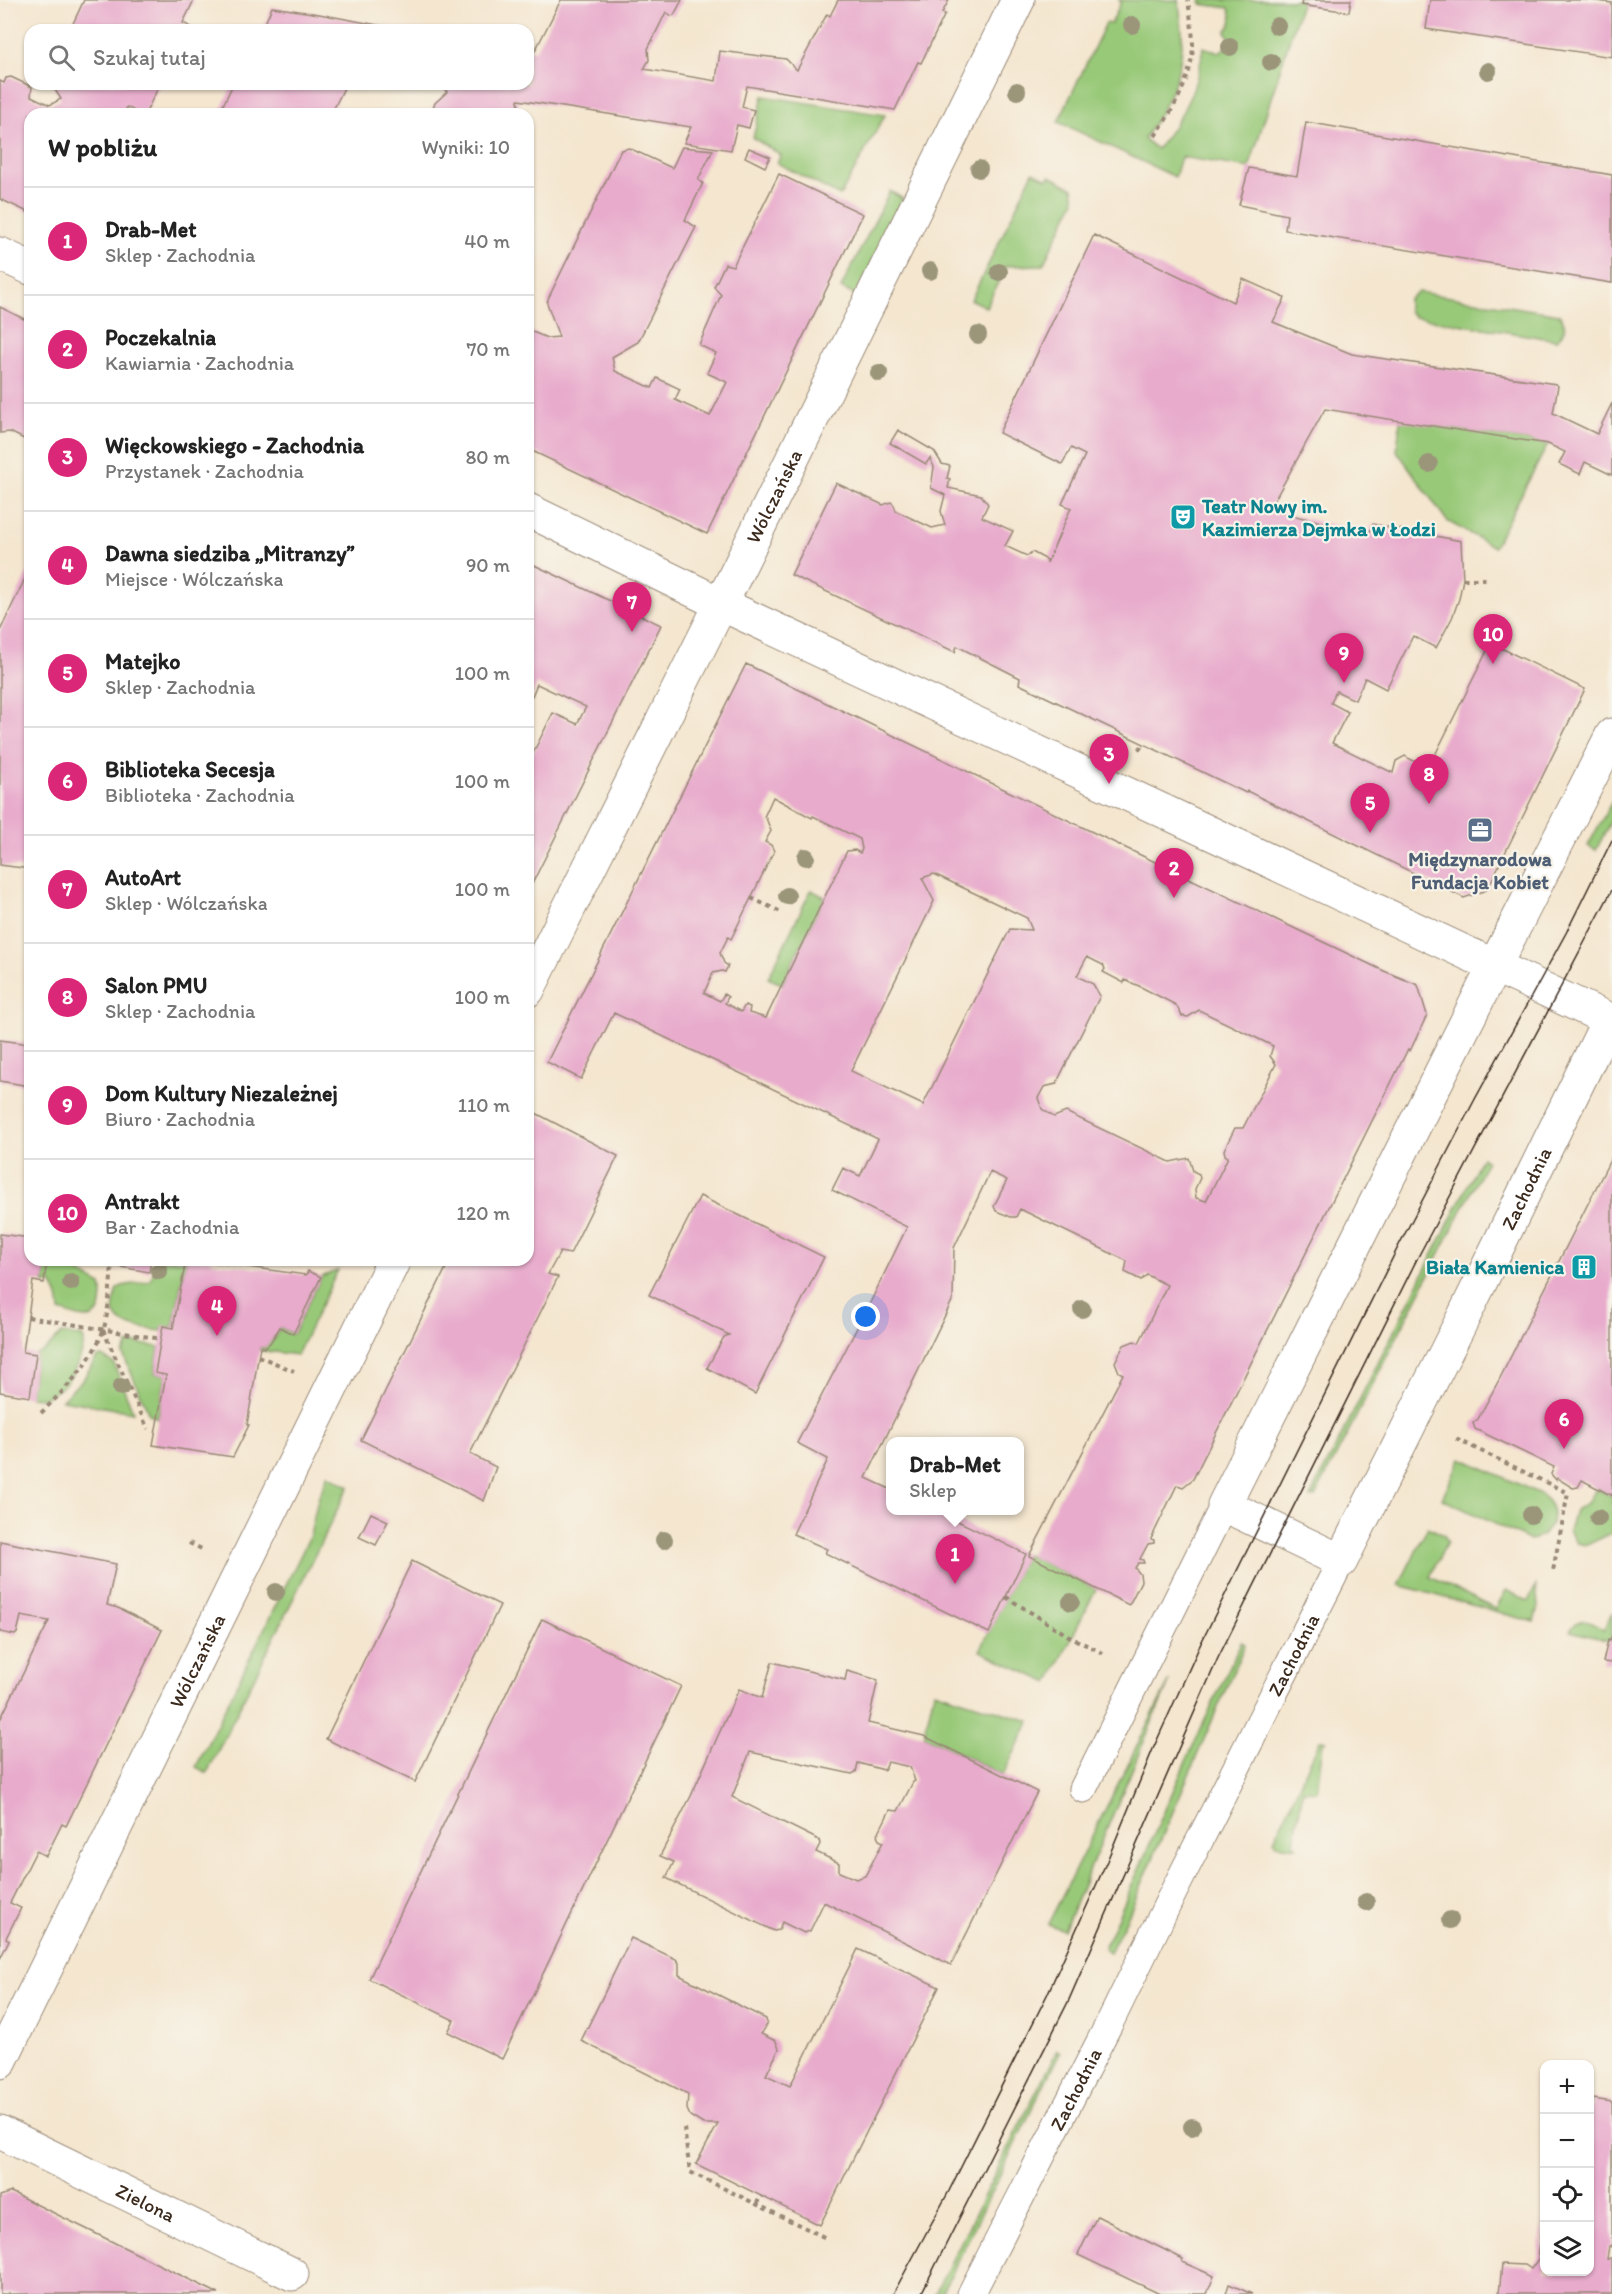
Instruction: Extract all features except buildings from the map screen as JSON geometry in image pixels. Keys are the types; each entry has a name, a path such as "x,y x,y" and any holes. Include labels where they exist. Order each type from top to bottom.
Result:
{"street":[{"name":"Wólczańska","path":"534,978 1018,0"},
{"path":"0,254 24,265"},
{"path":"534,513 721,604 1611,1018"},
{"path":"1341,1561 1224,1505 1612,735"},
{"name":"Zachodnia","path":"1341,1561 1611,1018"},
{"name":"Wólczańska","path":"0,2062 391,1266"},
{"name":"Zielona","path":"0,2132 292,2274"}],"lane":[{"path":"1083,1789 1224,1505"},
{"name":"Zachodnia","path":"971,2294 1341,1561"}],"path":[{"path":"1155,136 1174,106 1191,62 1193,45 1188,0"},
{"path":"1463,579 1490,579"},
{"path":"1139,750 1143,744"},
{"path":"751,898 781,912"},
{"path":"41,1413 79,1374 104,1330 112,1266"},
{"path":"28,1317 161,1339"},
{"path":"104,1330 148,1430"},
{"path":"258,1356 301,1373"},
{"path":"1456,1439 1568,1493 1553,1571"},
{"path":"189,1543 210,1553"},
{"path":"1006,1597 1072,1638 1116,1660"},
{"path":"684,2128 690,2172 826,2238"},
{"path":"757,2204 760,2196"}],"green space":[{"path":"1119,0 1178,0 1182,40 1178,73 1164,105 1144,139 1157,149 1174,126 1188,101 1198,75 1203,47 1219,52 1226,47 1230,39 1226,31 1232,20 1229,8 1201,4 1200,0 1302,0 1249,168 1181,157 1175,177 1058,122 1106,23 1111,24 1121,2"},
{"path":"763,96 885,115 840,196 777,163 781,155 753,138"},
{"path":"1033,172 1048,179 1050,176 1073,188 1075,200 1043,265 1006,266 986,307 971,300"},
{"path":"890,191 903,199 856,296 841,288"},
{"path":"1418,292 1559,314 1564,330 1557,340 1415,317 1408,311 1408,299"},
{"path":"1400,420 1548,444 1494,547 1447,521 1397,451"},
{"path":"1612,801 1612,819 1596,850 1588,846"},
{"path":"811,890 825,897 782,984 768,978"},
{"path":"1482,1157 1487,1161 1315,1497 1310,1498"},
{"path":"46,1266 78,1266 78,1272 101,1285 99,1311 95,1316 85,1318 60,1311 58,1296 53,1286 51,1283 44,1283"},
{"path":"155,1266 185,1266 173,1327 163,1326 162,1331 123,1323 114,1312 117,1289 149,1281"},
{"path":"338,1270 297,1355 259,1350 274,1338 280,1327 293,1334 321,1277"},
{"path":"62,1334 81,1336 84,1340 77,1366 66,1382 53,1393 43,1398 30,1397 36,1354 45,1350"},
{"path":"128,1344 159,1347 155,1373 166,1375 158,1418 149,1414 123,1354"},
{"path":"102,1356 114,1364 133,1412 62,1400 84,1378 97,1357"},
{"path":"1461,1458 1540,1494 1549,1502 1552,1509 1552,1520 1547,1530 1539,1537 1529,1540 1442,1499"},
{"path":"328,1475 349,1486 207,1773 196,1767 310,1536 318,1499"},
{"path":"1596,1488 1612,1496 1612,1533 1587,1545 1576,1543 1569,1531 1575,1510 1587,1503"},
{"path":"1428,1527 1444,1535 1447,1542 1430,1577 1496,1609 1506,1590 1528,1601 1536,1586 1538,1606 1534,1622 1399,1585"},
{"path":"1026,1554 1096,1589 1049,1683 980,1651"},
{"path":"1612,1613 1612,1636 1609,1641 1570,1631 1577,1622 1581,1621 1589,1622 1604,1630"},
{"path":"1241,1642 1245,1644 1129,1914 1110,1952 1104,1949"},
{"path":"1170,1680 1064,1930 1048,1924"},
{"path":"934,1691 1030,1721 1003,1775 924,1736"},
{"path":"1320,1740 1326,1740 1323,1743 1317,1791 1303,1790 1294,1843 1297,1847 1276,1844 1274,1840"},
{"path":"1057,2050 1060,2052 950,2277 941,2294 935,2294"}],"tram line":[{"path":"893,2294 949,2191 1047,1995 1201,1643 1398,1247 1474,1101 1566,933 1612,840"},
{"path":"921,2294 1068,2002 1218,1658 1418,1257 1612,890"}],"place":[{"name":"Teatr Nowy im. Kazimierza Dejmka w Łodzi","path":"1183,517"},
{"name":"AutoArt","path":"632,632"},
{"name":"Antrakt","path":"1493,664"},
{"name":"Dom Kultury Niezależnej","path":"1344,683"},
{"name":"Więckowskiego - Zachodnia","path":"1109,784"},
{"name":"Salon PMU","path":"1429,804"},
{"name":"Międzynarodowa Fundacja Kobiet","path":"1480,830"},
{"name":"Matejko","path":"1370,833"},
{"name":"Poczekalnia","path":"1174,898"},
{"name":"Biała Kamienica","path":"1584,1267"},
{"name":"Dawna siedziba „Mitranzy”","path":"217,1336"},
{"name":"Biblioteka Secesja","path":"1564,1449"},
{"name":"Drab-Met","path":"955,1584"}]}
